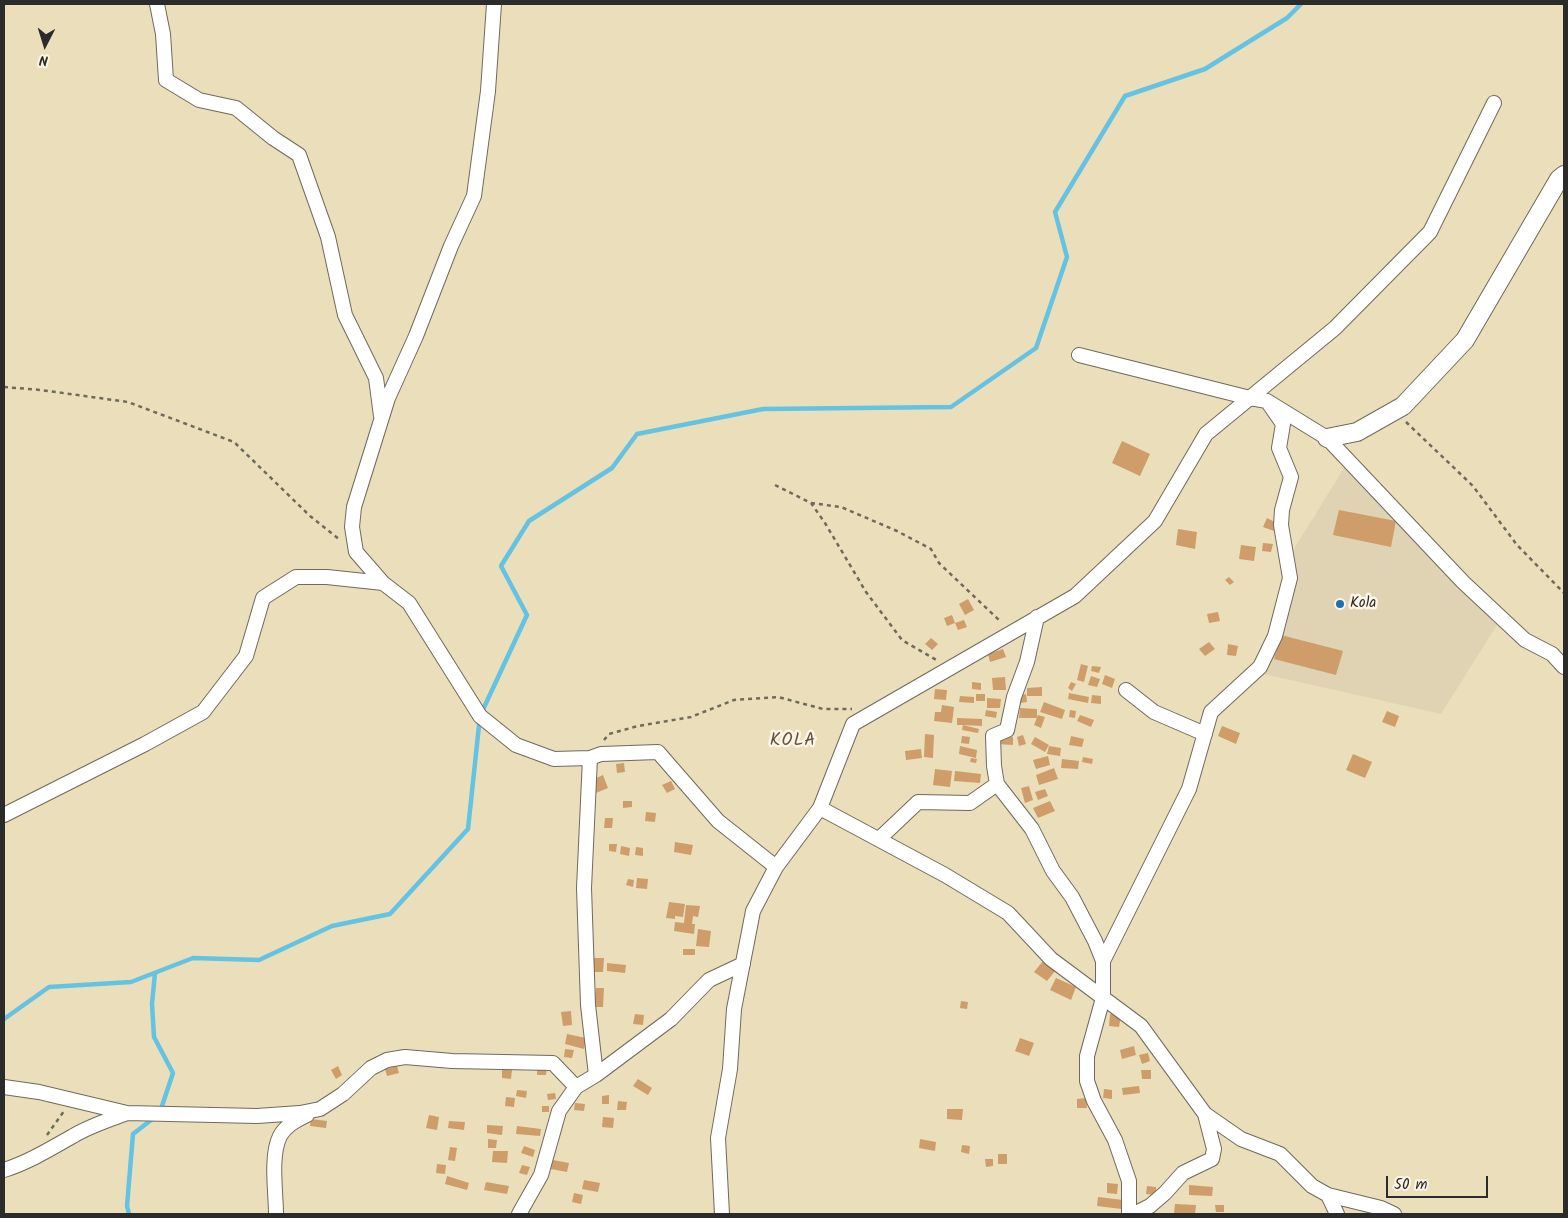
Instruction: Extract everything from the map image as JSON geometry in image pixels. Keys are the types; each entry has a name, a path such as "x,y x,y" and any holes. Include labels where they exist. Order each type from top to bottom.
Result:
{"street":[{"path":"157,4 163,34 166,80 199,100 236,108 273,138 299,155 328,237 345,315 376,378 382,420"},
{"path":"494,4 488,90 474,196 451,246 416,336 388,398 354,507 352,527 356,552 382,583 409,603 480,716 516,745 554,759 590,758 601,754 658,752 718,821 776,867"},
{"path":"722,1214 718,1138 730,1069 734,1009 753,910 776,867 820,808 853,724 1074,596 1155,521 1206,434 1335,328 1430,232 1494,103"},
{"path":"1328,438 1356,432 1403,406 1464,340 1559,179 1564,175"},
{"path":"1079,354 1250,398 1267,400 1328,438 1463,582 1525,640 1552,654 1564,667"},
{"path":"1103,961 1190,789 1211,712 1260,667 1275,636 1290,578 1281,525 1282,510 1291,477 1279,448 1283,424 1267,400"},
{"path":"4,815 145,744 203,712 246,656 263,598 296,577 327,577 382,583"},
{"path":"1037,618 1027,662 1014,698 1007,730 993,736 994,766 997,784 1032,829 1053,871 1072,897 1095,941 1103,961 1103,998 1087,1056 1087,1081 1094,1101 1115,1140 1129,1181 1130,1214"},
{"path":"1126,690 1154,712 1205,734"},
{"path":"590,758 584,888 588,1005 596,1075"},
{"path":"878,839 918,802 970,803 997,784"},
{"path":"820,808 945,875 1008,913 1051,959 1141,1026 1205,1114 1241,1139 1280,1154 1312,1186 1328,1196 1381,1208 1394,1214"},
{"path":"519,1214 541,1174 559,1111 576,1087 596,1075 670,1019 709,980 742,964"},
{"path":"276,1214 275,1153 280,1136 292,1122 320,1109 343,1094 371,1068 387,1060 405,1057 452,1062 553,1063 576,1087"},
{"path":"4,1087 39,1092 127,1113 257,1116 300,1113 320,1109"},
{"path":"4,1170 23,1164 58,1146 74,1135 127,1113"},
{"path":"1134,1214 1150,1206 1183,1173 1212,1159 1214,1149 1205,1114"},
{"path":"1328,1196 1337,1214"}],"path":[{"path":"4,387 128,402 234,442 310,516 356,552"},
{"path":"1394,410 1473,486 1517,545 1564,593"},
{"path":"775,485 811,503 841,507 897,531 931,549 939,562 1012,632"},
{"path":"811,503 826,523 866,592 902,640 951,667"},
{"path":"590,758 609,734 638,726 691,717 734,700 778,697 824,709 878,710"}],"shaded area":[{"path":"1346,465 1497,625 1441,714 1264,674 1295,547"}],"building":[{"path":"1122,441 1150,454 1140,476 1112,463"},
{"path":"1339,510 1396,521 1391,547 1333,535"},
{"path":"1267,518 1277,523 1274,531 1263,527"},
{"path":"1178,529 1197,532 1195,549 1176,545"},
{"path":"1263,543 1273,544 1271,552 1262,551"},
{"path":"1241,545 1256,547 1254,561 1239,559"},
{"path":"1229,577 1234,582 1230,585 1225,580"},
{"path":"968,599 974,610 965,615 959,604"},
{"path":"1218,612 1220,621 1209,623 1207,614"},
{"path":"952,615 955,623 947,626 944,618"},
{"path":"964,620 967,627 958,630 955,623"},
{"path":"1281,635 1343,651 1336,675 1274,659"},
{"path":"931,638 938,644 932,650 925,644"},
{"path":"1209,642 1215,649 1205,656 1199,649"},
{"path":"1228,644 1238,646 1236,656 1227,655"},
{"path":"1003,649 1006,657 990,662 988,654"},
{"path":"1081,664 1088,666 1084,682 1077,680"},
{"path":"1092,666 1101,667 1099,673 1091,671"},
{"path":"1105,675 1115,679 1112,688 1102,684"},
{"path":"1091,676 1100,679 1097,687 1088,685"},
{"path":"1005,677 1006,690 993,690 992,678"},
{"path":"972,682 981,683 981,690 972,689"},
{"path":"1071,682 1076,684 1072,691 1068,688"},
{"path":"1042,687 1042,696 1027,696 1027,688"},
{"path":"935,689 947,690 946,700 934,699"},
{"path":"1069,693 1089,697 1088,703 1068,699"},
{"path":"976,694 985,694 985,701 976,701"},
{"path":"1026,694 1027,702 1020,703 1018,696"},
{"path":"1092,695 1101,696 1101,704 1091,703"},
{"path":"960,696 974,697 974,703 959,702"},
{"path":"987,698 1001,699 1000,708 987,708"},
{"path":"1044,702 1065,710 1062,719 1040,712"},
{"path":"942,705 954,707 952,723 934,721 935,712 941,712"},
{"path":"1020,708 1037,709 1037,718 1019,718"},
{"path":"986,710 997,712 996,718 985,716"},
{"path":"1070,710 1076,711 1075,718 1069,717"},
{"path":"1387,711 1399,716 1395,727 1382,722"},
{"path":"1038,715 1045,717 1041,728 1034,725"},
{"path":"1080,715 1094,720 1091,727 1077,721"},
{"path":"957,718 982,719 982,726 957,725"},
{"path":"963,725 979,729 978,733 962,730"},
{"path":"1222,726 1240,733 1236,744 1218,736"},
{"path":"925,734 934,735 933,758 924,757"},
{"path":"1023,735 1026,744 1019,746 1017,737"},
{"path":"962,736 970,737 969,744 961,743"},
{"path":"997,736 1013,737 1013,745 997,744"},
{"path":"1071,736 1084,739 1082,747 1069,745"},
{"path":"1035,737 1049,745 1045,752 1031,744"},
{"path":"960,746 977,750 976,758 959,754"},
{"path":"1049,746 1061,748 1060,756 1047,754"},
{"path":"921,749 922,758 906,760 905,751"},
{"path":"1353,754 1372,762 1365,778 1346,770"},
{"path":"1048,756 1050,765 1036,769 1033,760"},
{"path":"1083,757 1093,759 1092,764 1082,762"},
{"path":"971,758 977,759 976,763 970,762"},
{"path":"1062,759 1079,761 1078,769 1061,768"},
{"path":"624,763 625,772 617,773 616,764"},
{"path":"1054,768 1058,779 1039,785 1036,775"},
{"path":"935,769 952,771 950,787 933,785"},
{"path":"955,771 981,774 980,783 954,781"},
{"path":"603,775 608,788 596,793 590,781"},
{"path":"671,781 675,789 667,793 662,785"},
{"path":"1029,786 1033,800 1025,803 1021,788"},
{"path":"1045,789 1048,796 1038,800 1035,792"},
{"path":"623,801 632,801 632,807 623,808"},
{"path":"1050,801 1055,811 1038,818 1033,808"},
{"path":"646,812 656,813 655,822 645,821"},
{"path":"605,818 613,818 612,828 604,828"},
{"path":"675,842 693,845 691,855 674,852"},
{"path":"609,844 617,844 616,852 609,851"},
{"path":"621,846 630,848 629,856 620,854"},
{"path":"636,847 643,848 643,856 635,855"},
{"path":"637,878 648,879 647,889 636,888"},
{"path":"628,879 634,880 633,887 626,885"},
{"path":"669,902 685,904 683,917 675,916 675,919 666,918"},
{"path":"686,905 700,906 698,917 693,916 692,924 695,924 694,934 674,931 675,922 684,923"},
{"path":"698,929 711,931 709,947 696,946"},
{"path":"683,949 695,949 695,955 683,955"},
{"path":"593,958 604,958 603,972 593,972"},
{"path":"1043,961 1056,970 1047,981 1034,972"},
{"path":"607,963 626,965 625,973 607,971"},
{"path":"1056,978 1076,987 1071,1000 1050,990"},
{"path":"596,988 604,988 603,1007 594,1007"},
{"path":"961,1001 968,1002 967,1009 960,1008"},
{"path":"571,1011 572,1025 563,1026 561,1012"},
{"path":"635,1014 644,1015 643,1025 633,1024"},
{"path":"1110,1014 1121,1015 1119,1027 1109,1026"},
{"path":"567,1034 586,1038 584,1049 565,1044"},
{"path":"1020,1038 1034,1043 1029,1056 1015,1051"},
{"path":"1134,1046 1136,1055 1122,1059 1120,1050"},
{"path":"565,1049 574,1050 572,1058 564,1057"},
{"path":"1148,1053 1150,1061 1142,1064 1139,1055"},
{"path":"338,1066 342,1075 336,1079 331,1070"},
{"path":"397,1066 399,1073 387,1076 385,1069"},
{"path":"537,1066 547,1067 546,1075 537,1075"},
{"path":"502,1069 512,1070 511,1079 502,1078"},
{"path":"1141,1070 1151,1070 1151,1079 1142,1079"},
{"path":"638,1079 652,1088 648,1095 633,1086"},
{"path":"1139,1086 1140,1093 1123,1095 1122,1088"},
{"path":"1104,1089 1112,1090 1112,1099 1103,1098"},
{"path":"517,1090 527,1091 526,1098 516,1096"},
{"path":"555,1093 556,1099 548,1100 547,1094"},
{"path":"609,1095 609,1104 602,1104 602,1096"},
{"path":"506,1097 515,1098 514,1107 505,1106"},
{"path":"1086,1098 1087,1108 1077,1108 1077,1099"},
{"path":"618,1101 627,1102 626,1110 617,1110"},
{"path":"575,1103 585,1104 584,1111 574,1110"},
{"path":"542,1106 549,1106 549,1112 542,1112"},
{"path":"947,1109 963,1109 962,1120 947,1119"},
{"path":"429,1115 439,1117 437,1130 426,1128"},
{"path":"603,1117 614,1118 613,1128 602,1127"},
{"path":"311,1119 327,1121 326,1128 310,1126"},
{"path":"449,1121 465,1122 464,1130 448,1128"},
{"path":"487,1125 503,1126 502,1135 487,1133"},
{"path":"517,1126 541,1129 540,1136 516,1134"},
{"path":"488,1139 497,1140 496,1148 488,1148"},
{"path":"920,1139 936,1142 935,1151 919,1148"},
{"path":"962,1145 970,1146 969,1154 961,1152"},
{"path":"524,1146 535,1150 533,1157 521,1153"},
{"path":"450,1147 457,1148 455,1161 448,1160"},
{"path":"493,1151 508,1151 507,1163 492,1162"},
{"path":"998,1154 1007,1154 1007,1164 998,1164"},
{"path":"985,1159 993,1159 993,1166 986,1167"},
{"path":"553,1160 569,1163 567,1172 551,1169"},
{"path":"437,1164 446,1165 445,1174 436,1173"},
{"path":"522,1165 530,1167 527,1175 519,1173"},
{"path":"447,1176 469,1183 467,1190 445,1184"},
{"path":"584,1180 600,1183 598,1192 582,1189"},
{"path":"486,1182 509,1186 507,1194 484,1190"},
{"path":"1107,1183 1118,1184 1117,1194 1107,1193"},
{"path":"1189,1185 1213,1187 1212,1196 1189,1195"},
{"path":"1147,1186 1156,1187 1156,1195 1146,1194"},
{"path":"574,1193 583,1195 581,1204 572,1202"},
{"path":"1098,1197 1123,1200 1122,1209 1097,1206"},
{"path":"1175,1204 1196,1205 1195,1214 1174,1213"},
{"path":"1215,1205 1224,1205 1224,1212 1216,1212"}],"waterway":[{"path":"4,1019 49,987 131,982 193,958 259,960 332,926 390,914 468,829 480,716 527,615 501,566 529,521 612,468 637,434 763,409 951,407 1036,348 1067,257 1055,212 1125,96 1205,69 1287,18 1301,4"},
{"path":"155,973 152,1004 154,1037 173,1073 160,1112"},
{"path":"129,1214 127,1206 133,1134 155,1117"}],"place":[{"name":"Kola","path":"1340,604"}],"district":[{"name":"KOLA","path":"793,742"}]}
